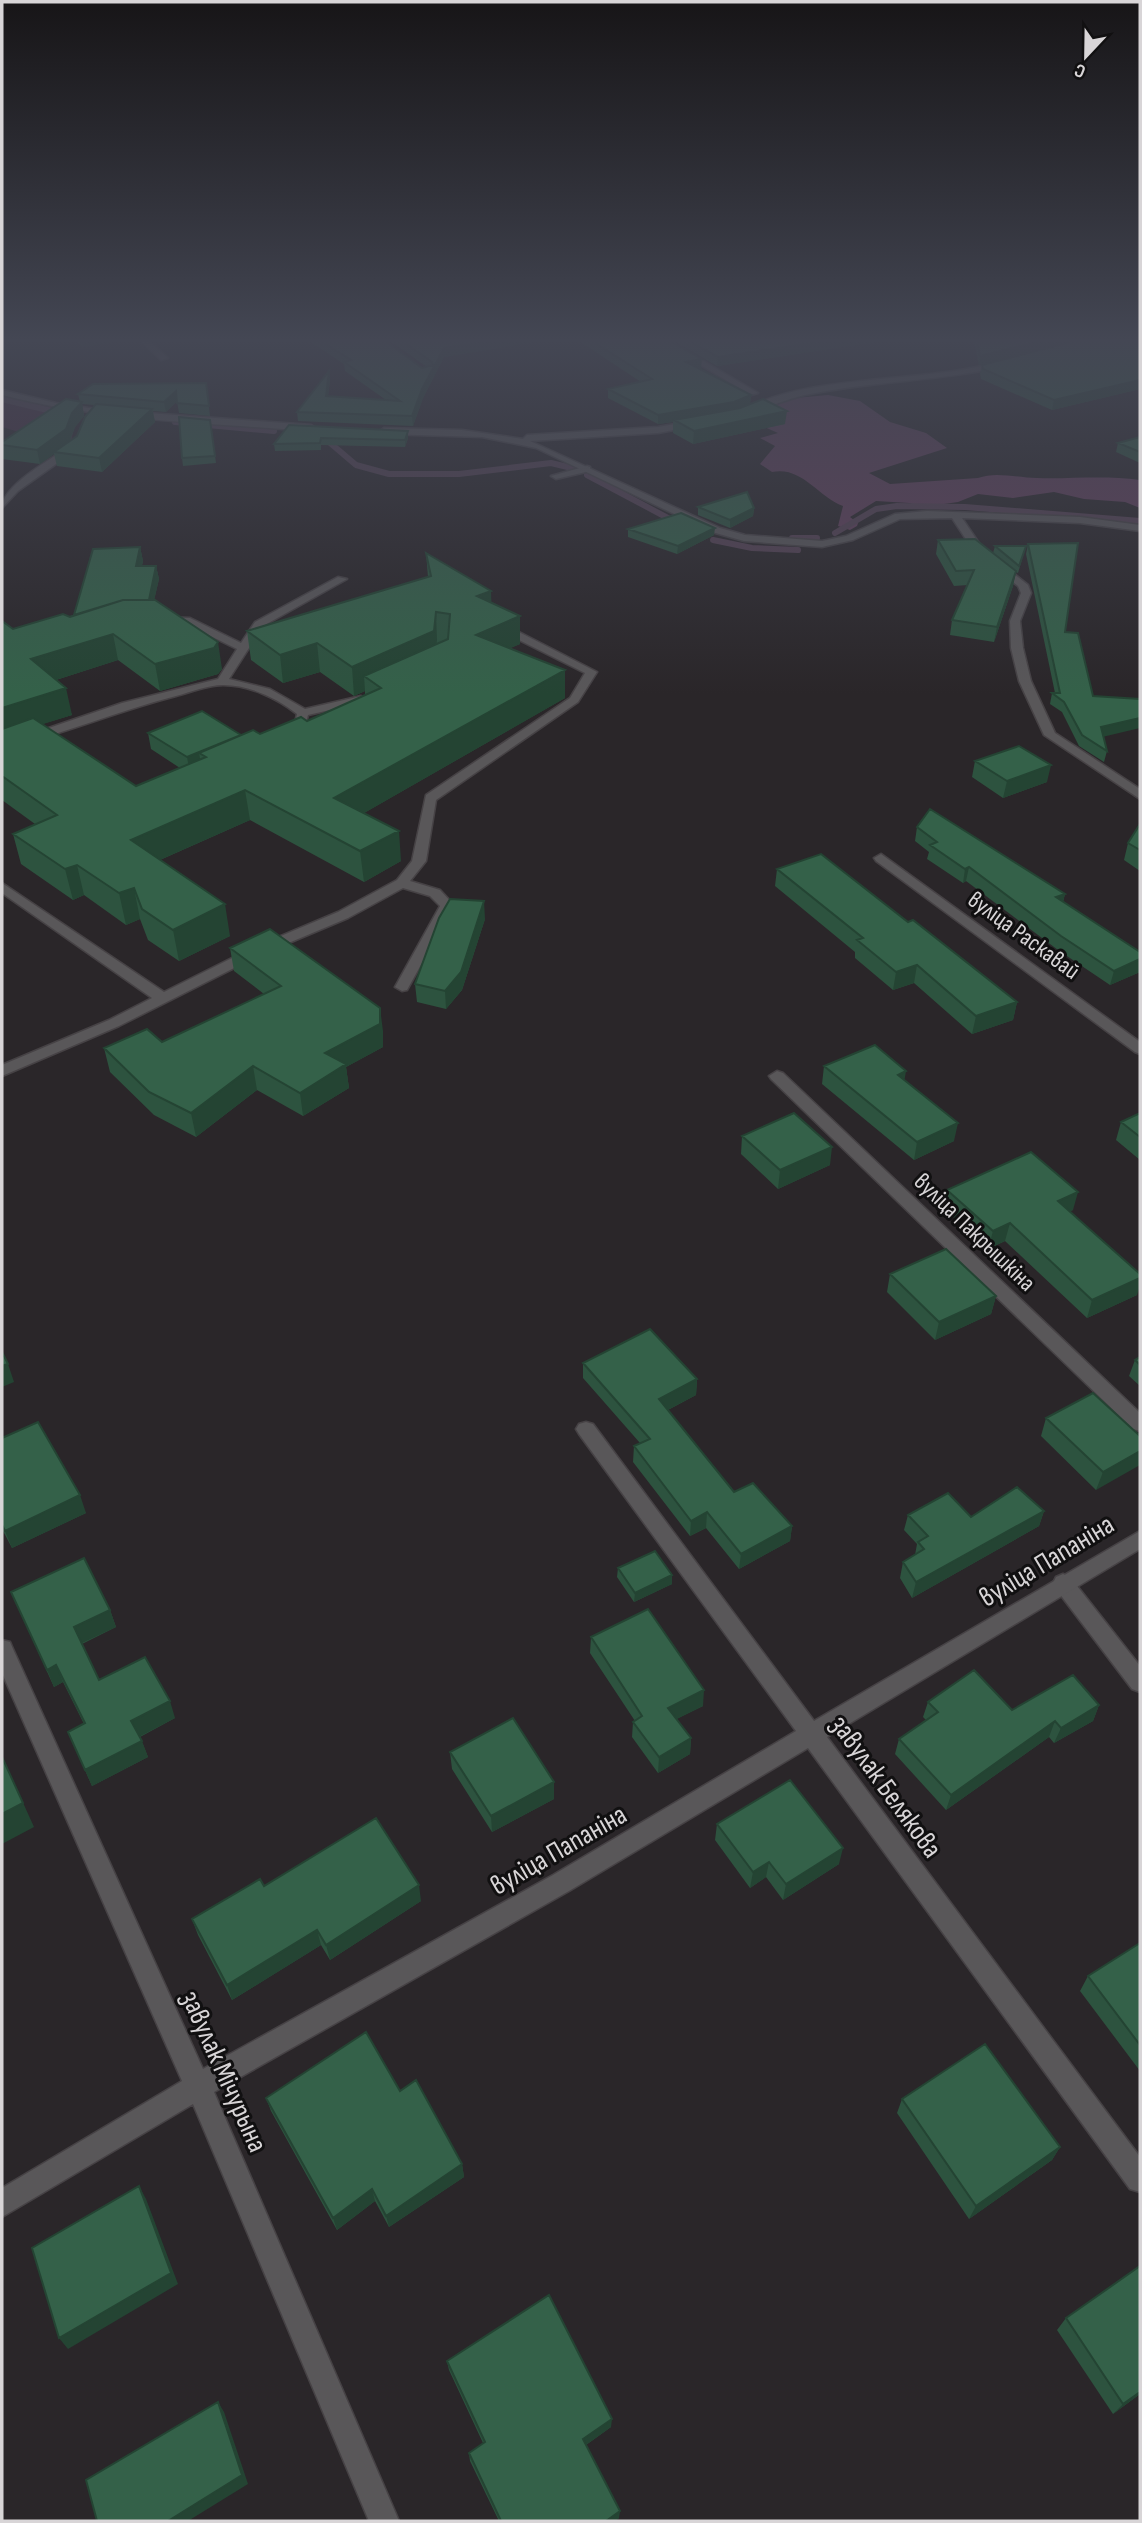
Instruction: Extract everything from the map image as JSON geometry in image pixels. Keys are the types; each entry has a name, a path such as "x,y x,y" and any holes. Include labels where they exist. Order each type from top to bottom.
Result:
{"street":[{"path":"2,505 15,489 57,459"},
{"path":"564,459 716,530 744,538 774,542 822,544 849,538 898,516 954,514 1080,520 1140,528"},
{"path":"556,476 587,469"},
{"path":"954,514 979,551 1023,585 1026,593 1016,621 1017,648 1025,681 1050,735 1140,795"},
{"path":"222,681 259,624 342,579"},
{"path":"151,619 186,620 243,648"},
{"path":"2,1070 114,1023 255,952 343,915 402,883 419,862 430,798 574,701 591,672 513,633"},
{"path":"2,745 44,734 126,705 222,681 266,690 285,697 303,713"},
{"path":"303,713 353,704 376,694"},
{"path":"284,741 300,728 303,713"},
{"name":"вуліца Раскавай","path":"881,858 1140,1049"},
{"path":"402,883 435,893 447,905 402,987"},
{"path":"2,887 162,998"},
{"name":"вуліца Пакрышкіна","path":"777,1076 1140,1424"},
{"name":"завулак Белякова","path":"586,1429 1140,2179"},
{"name":"вуліца Папаніна","path":"2,2203 198,2086 561,1883 1140,1539"},
{"path":"1063,1583 1140,1682"},
{"name":"завулак Мічурына","path":"2,1649 198,2086 384,2521"}],"shaded area":[{"path":"764,459 913,459 869,473 890,484 992,475 1140,480 1140,508 1125,502 1084,499 1054,492 1013,498 978,494 958,502 923,507 909,503 876,501 850,517 858,523 850,530 838,526 843,506 801,477 783,471 772,472 760,464"}],"building":[{"path":"747,492 754,508 730,520 698,507"},
{"path":"681,513 715,528 678,546 628,529"},
{"path":"975,539 1016,571 997,627 952,620 974,570 956,571 938,540"},
{"path":"1078,543 1065,632 1078,633 1093,696 1140,699 1140,718 1101,727 1107,751 1082,735 1064,702 1052,693 1060,693 1028,544"},
{"path":"995,546 1026,546 1019,566"},
{"path":"140,547 136,566 156,566 149,600 123,600 74,615 93,549"},
{"path":"426,553 491,591 477,596 520,616 476,635 565,670 334,798 399,831 360,851 245,790 131,840 225,904 173,930 142,909 134,888 119,893 77,865 65,869 13,834 57,815 2,776 2,729 33,718 136,786 206,757 199,753 253,730 260,734 301,717 307,721 381,688 364,676 448,639 450,614 436,612 434,631 352,667 317,643 280,655 247,631 431,576"},
{"path":"123,600 155,600 218,642 214,648 155,664 113,634 31,659 66,688 2,708 2,621 13,629 63,614 70,617"},
{"path":"202,711 241,735 187,757 148,733"},
{"path":"1019,746 1051,765 1007,781 975,761"},
{"path":"930,809 1065,894 1056,897 1140,952 1140,959 1114,971 1061,936 969,867 965,869 930,845 937,842 917,827"},
{"path":"1140,824 1140,850 1128,843"},
{"path":"821,854 908,922 913,920 1017,1002 976,1016 917,965 896,972 857,940 863,938 777,869"},
{"path":"450,899 484,901 461,972 445,991 415,984 439,918"},
{"path":"270,929 380,1008 380,1024 325,1053 346,1064 300,1093 253,1066 191,1113 149,1092 104,1048 147,1029 162,1042 281,986 230,948"},
{"path":"875,1045 906,1071 898,1075 958,1123 917,1142 824,1066"},
{"path":"794,1113 832,1147 780,1170 742,1136"},
{"path":"1140,1113 1140,1137 1121,1122"},
{"path":"1031,1152 1078,1192 1058,1201 1140,1274 1140,1278 1092,1300 1010,1223 993,1231 947,1190"},
{"path":"946,1249 996,1296 939,1322 890,1274"},
{"path":"650,1329 697,1379 659,1399 734,1492 753,1483 792,1526 741,1554 707,1512 691,1521 634,1446 650,1439 583,1363"},
{"path":"2,1352 8,1364 2,1366"},
{"path":"1093,1393 1140,1436 1140,1451 1103,1472 1046,1418"},
{"path":"38,1422 80,1495 5,1531 2,1525 2,1438"},
{"path":"1017,1487 1044,1511 916,1582 903,1562 924,1549 918,1542 928,1536 908,1515 948,1493 971,1517"},
{"path":"655,1551 672,1575 635,1593 618,1568"},
{"path":"84,1558 110,1610 74,1627 99,1680 145,1657 170,1701 131,1721 142,1741 85,1770 68,1732 85,1723 56,1665 47,1670 11,1592"},
{"path":"648,1609 704,1690 668,1708 691,1738 659,1757 633,1722 642,1716 591,1637"},
{"path":"974,1670 1012,1710 1073,1675 1099,1705 1061,1728 1055,1721 951,1795 899,1739 938,1712 928,1702"},
{"path":"513,1718 554,1782 491,1816 450,1752"},
{"path":"2,1757 23,1803 2,1814"},
{"path":"790,1780 843,1848 786,1884 769,1862 753,1872 717,1824"},
{"path":"376,1818 419,1885 326,1945 317,1930 227,1985 192,1919 260,1879 264,1886"},
{"path":"1140,1943 1140,2045 1088,1976"},
{"path":"366,2032 400,2091 416,2080 462,2164 386,2216 372,2189 333,2218 266,2098"},
{"path":"985,2044 1060,2147 976,2206 902,2099"},
{"path":"139,2186 171,2273 59,2338 32,2248"},
{"path":"1140,2266 1140,2392 1123,2404 1066,2318"},
{"path":"549,2295 612,2419 583,2439 620,2511 606,2521 501,2521 469,2453 485,2442 447,2361"},
{"path":"218,2402 242,2475 168,2521 97,2521 86,2480"}],"waterway":[{"path":"349,459 356,465 389,474 459,474 551,463 576,469"},
{"path":"587,475 681,525"},
{"path":"835,533 876,509 897,506 965,507 1140,521"},
{"path":"792,538 817,538"},
{"path":"713,540 752,548 798,550"}]}
